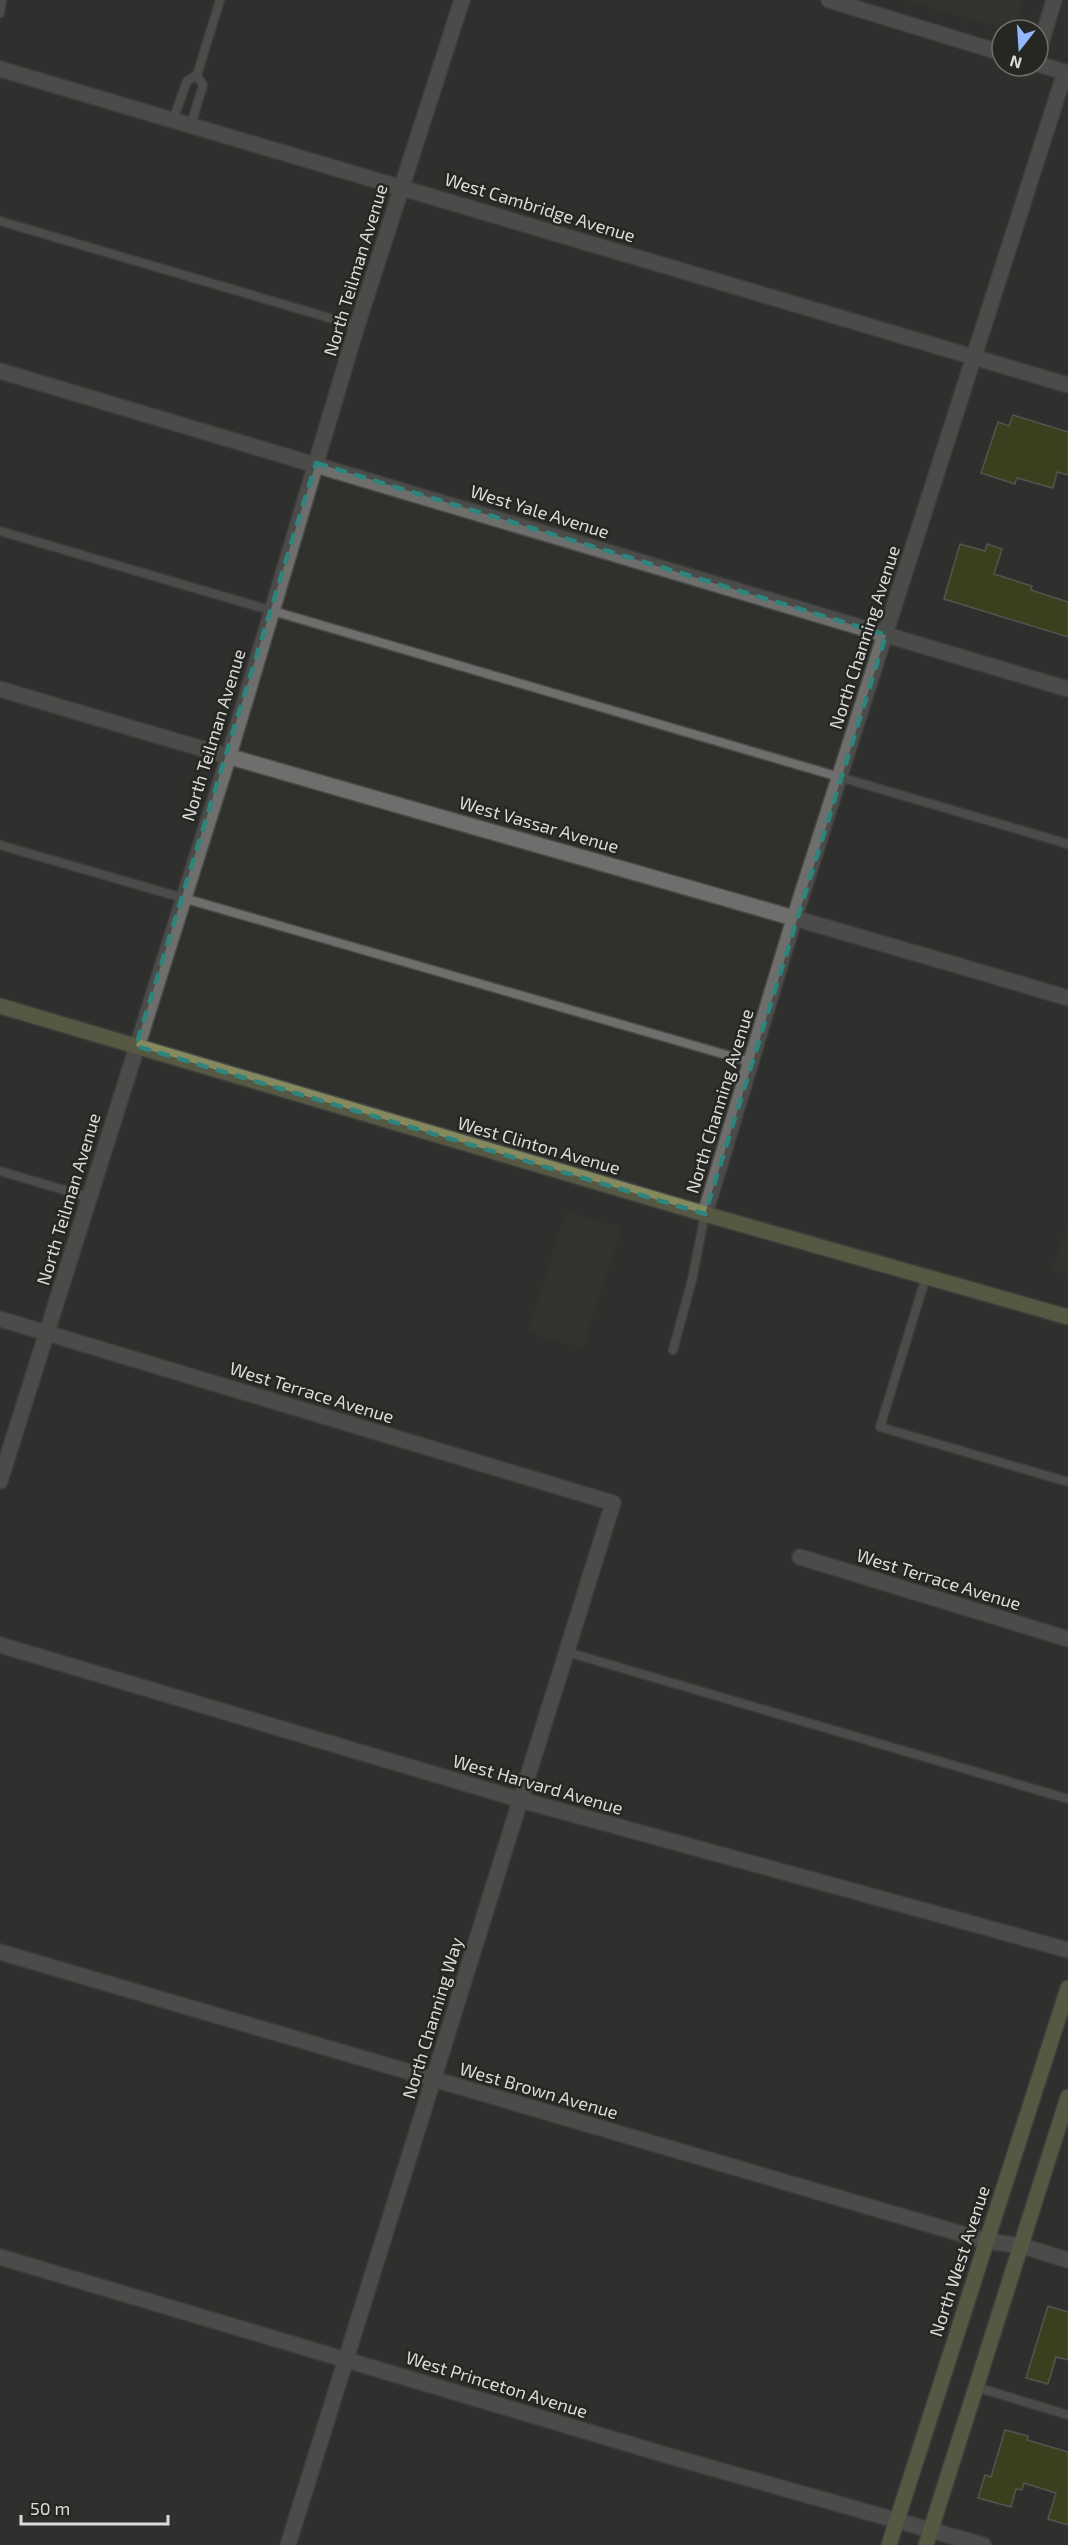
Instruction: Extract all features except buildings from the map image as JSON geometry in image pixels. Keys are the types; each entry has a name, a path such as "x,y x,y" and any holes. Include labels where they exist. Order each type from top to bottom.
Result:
{"main road":[{"name":"West Clinton Avenue","path":"0,1006 705,1215 1068,1317"},
{"name":"North West Avenue","path":"889,2545 1068,1988"},
{"path":"926,2545 1068,2100"}],"street":[{"name":"North Teilman Avenue","path":"0,1481 228,758 357,326 462,0"},
{"path":"829,0 990,49"},
{"path":"1049,18 1054,0"},
{"path":"1050,67 1067,72"},
{"name":"West Cambridge Avenue","path":"0,69 1068,385"},
{"name":"North Channing Avenue","path":"705,1215 839,777 1067,72"},
{"name":"West Yale Avenue","path":"0,371 316,463 1068,689"},
{"name":"West Vassar Avenue","path":"0,689 228,758 795,916 1068,998"},
{"name":"West Terrace Avenue","path":"0,1319 613,1503"},
{"name":"North Channing Way","path":"288,2545 613,1503"},
{"name":"West Terrace Avenue","path":"800,1557 1068,1639"},
{"name":"West Harvard Avenue","path":"0,1645 521,1800 1068,1950"},
{"name":"West Brown Avenue","path":"0,1952 986,2241 1022,2246 1068,2260"},
{"name":"West Princeton Avenue","path":"0,2257 666,2455 983,2545"}],"lane":[{"path":"0,13 2,0"},
{"path":"173,120 187,81 197,75 220,0"},
{"path":"191,125 203,85 197,75"},
{"path":"0,221 357,326"},
{"path":"0,531 1068,844"},
{"path":"0,845 751,1062"},
{"path":"0,1171 88,1197"},
{"path":"673,1350 692,1280 705,1215"},
{"path":"926,1277 880,1427 1068,1482"},
{"path":"567,1652 1068,1799"},
{"path":"976,2387 1068,2415"}],"highlighted area":[{"path":"316,463 886,635 705,1214 136,1046"}],"shaded area":[{"path":"906,0 1023,0 1018,18 990,18 990,24"},
{"path":"566,1212 621,1228 583,1348 528,1332"},
{"path":"1068,1221 1068,1276 1052,1271"}]}
